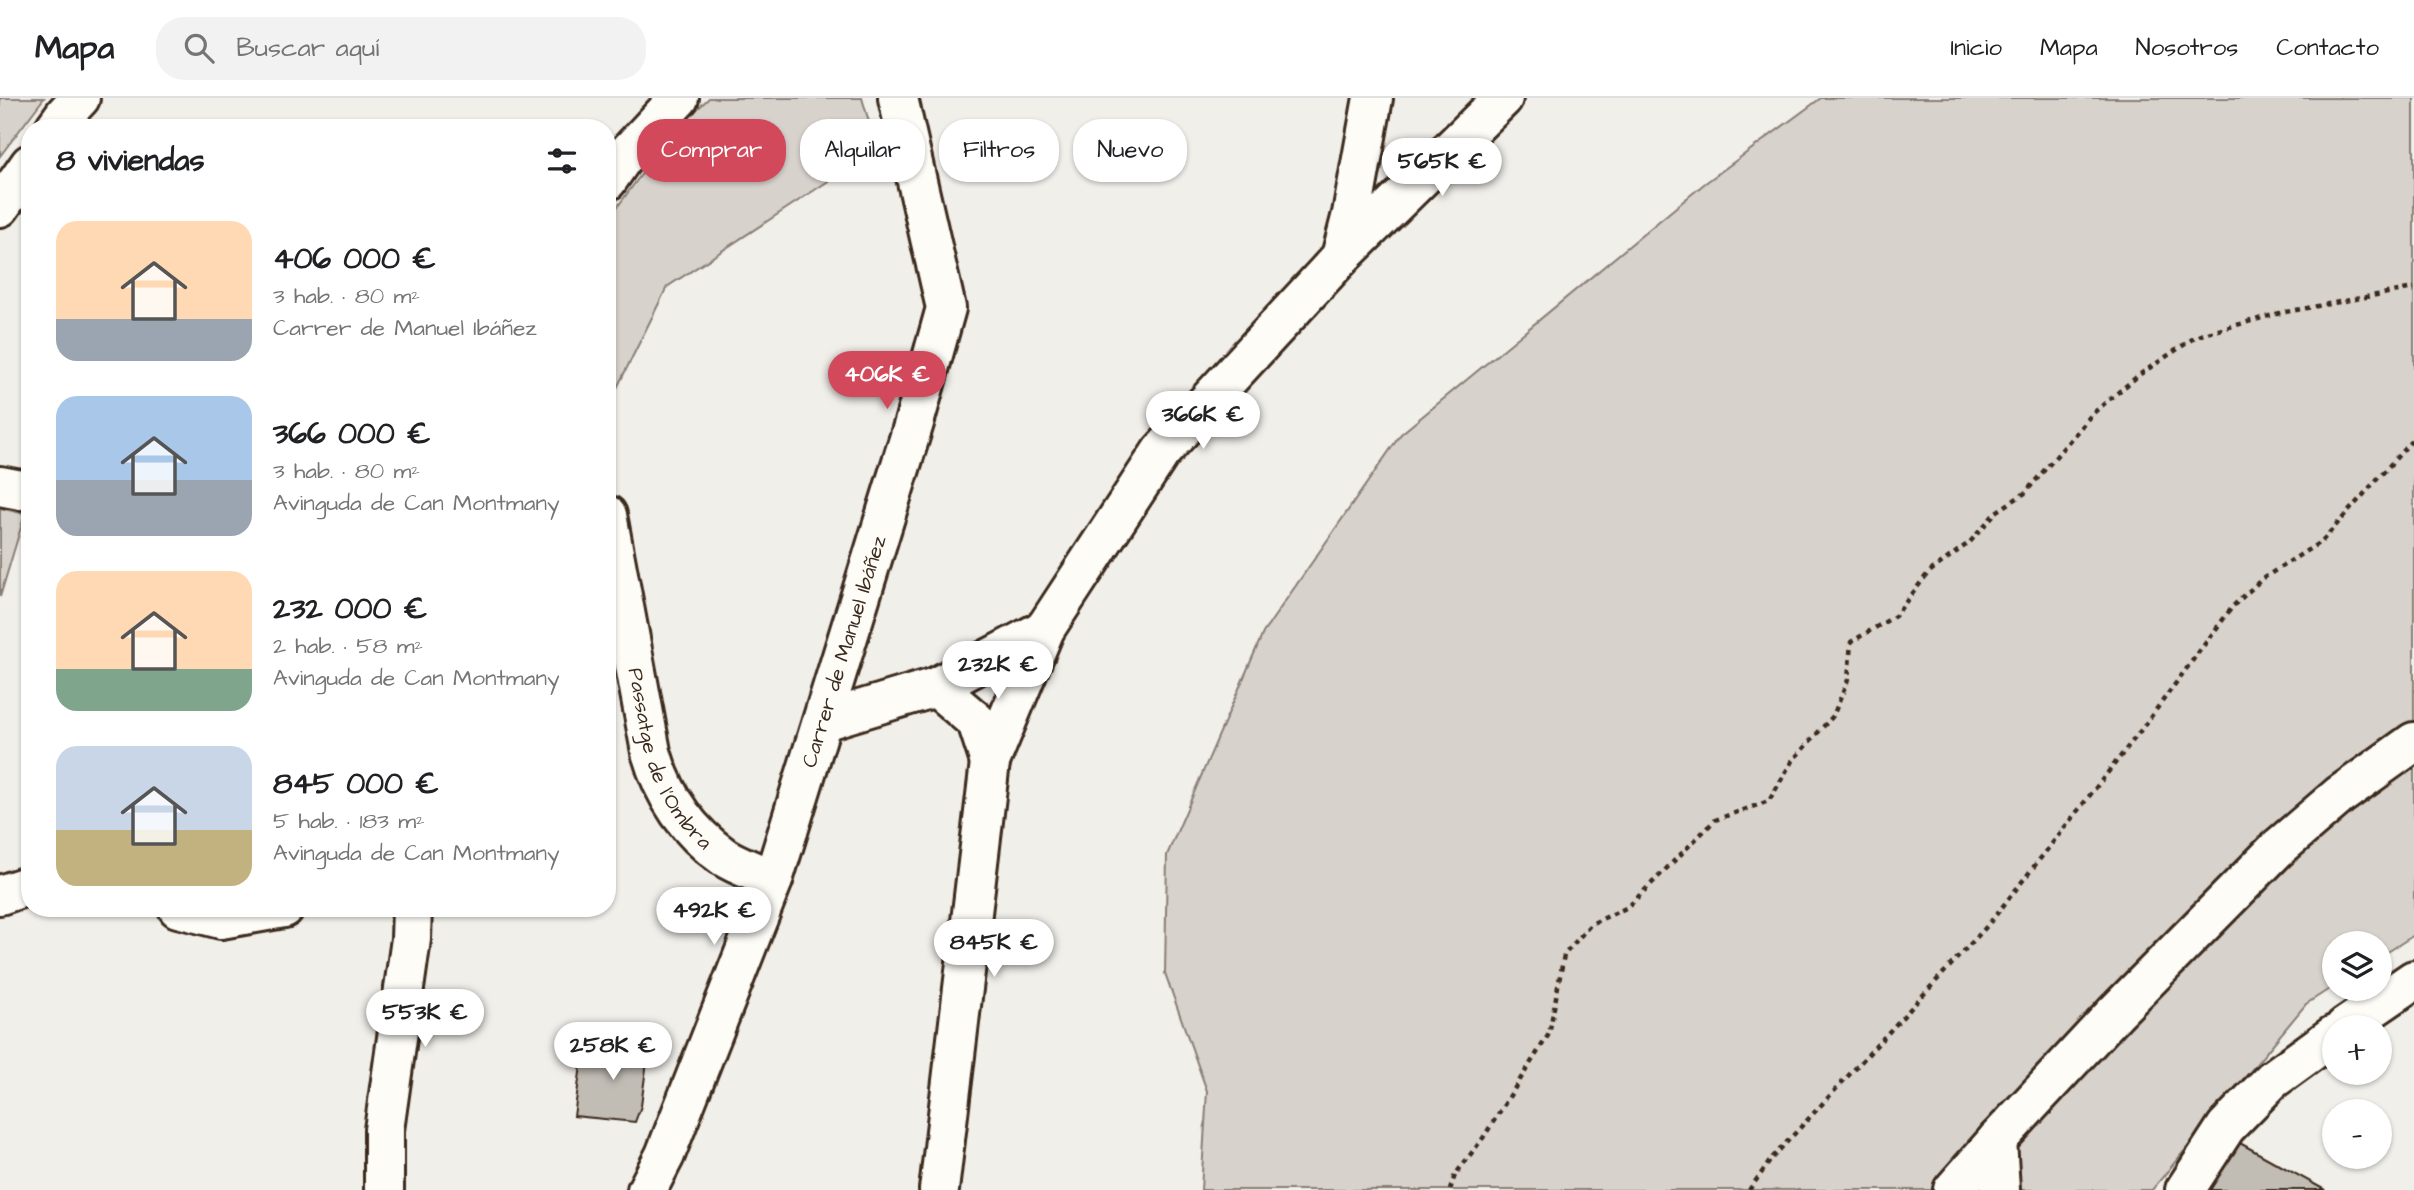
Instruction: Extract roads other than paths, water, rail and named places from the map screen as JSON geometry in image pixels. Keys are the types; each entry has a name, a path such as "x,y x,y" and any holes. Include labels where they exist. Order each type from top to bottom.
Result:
{"street":[{"path":"62,119 80,98"},
{"path":"616,168 679,98"},
{"name":"Carrer de Manuel Ibáñez","path":"647,1190 665,1155 773,880 914,423 946,308 898,98"},
{"path":"1341,257 1352,214 1373,98"},
{"path":"939,1190 990,762 1045,629 1161,453 1341,257 1503,98"},
{"path":"0,208 21,177"},
{"path":"0,486 21,490"},
{"name":"Passatge de l'Ombra","path":"616,563 651,752 659,779 672,804 724,857 773,880"},
{"path":"823,721 936,687 1045,629"},
{"path":"936,687 977,722 990,762"},
{"path":"1954,1190 2115,1013 2277,849 2340,795 2414,742"},
{"path":"0,895 21,888"},
{"path":"213,917 232,917"},
{"path":"384,1190 384,1130 411,939 412,917"},
{"path":"2363,1015 2414,980"},
{"path":"2185,1190 2226,1126 2272,1080 2322,1044"},
{"path":"1997,1140 2000,1190"}]}
